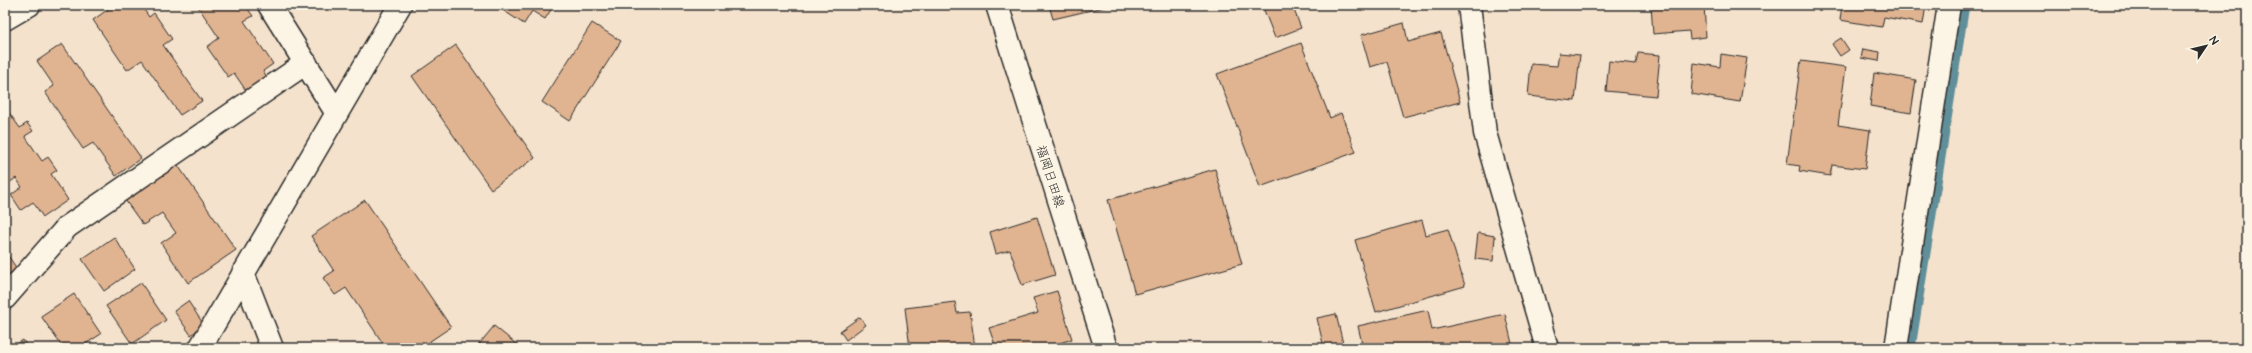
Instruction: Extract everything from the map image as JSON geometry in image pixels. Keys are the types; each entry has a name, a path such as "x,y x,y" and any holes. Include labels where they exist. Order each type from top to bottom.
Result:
{"street":[{"path":"5,19 29,5"},
{"path":"269,5 336,112"},
{"path":"200,348 336,112 400,5"},
{"name":"福岡日田線","path":"997,5 1106,348"},
{"path":"1469,5 1485,133 1547,348"},
{"path":"1896,348 1949,5"},
{"path":"5,298 67,227 306,63"},
{"path":"244,273 272,348"}],"building":[{"path":"114,5 141,5 149,17 154,13 172,39 163,45 202,101 180,115 142,60 127,70 93,20"},
{"path":"197,5 245,5 253,16 244,21 273,64 263,71 267,77 247,92 234,73 228,77 207,47 219,38"},
{"path":"495,5 554,5 545,19 532,11 524,24"},
{"path":"1049,5 1113,5 1053,19"},
{"path":"1262,5 1292,5 1301,28 1275,38"},
{"path":"1651,5 1704,5 1706,37 1690,39 1689,31 1653,34"},
{"path":"1842,5 1926,5 1923,24 1884,17 1882,27 1840,20"},
{"path":"1994,5 2050,5 2050,7 1994,7"},
{"path":"592,23 621,41 570,121 542,102"},
{"path":"1404,23 1408,42 1441,33 1460,102 1403,117 1387,62 1370,67 1361,35"},
{"path":"1841,38 1849,50 1840,56 1832,44"},
{"path":"1301,43 1330,118 1341,113 1356,152 1260,187 1217,74"},
{"path":"62,44 141,158 116,176 93,143 83,149 45,92 54,86 37,61"},
{"path":"456,45 535,158 491,189 412,76"},
{"path":"1863,49 1880,52 1879,61 1861,58"},
{"path":"1559,53 1580,55 1575,101 1528,96 1531,64 1557,66"},
{"path":"1638,53 1660,55 1656,96 1606,91 1609,61 1636,64"},
{"path":"1721,54 1747,58 1740,102 1691,94 1694,63 1720,67"},
{"path":"1801,61 1846,67 1838,125 1870,130 1865,169 1832,165 1830,176 1799,171 1800,166 1787,164"},
{"path":"1874,73 1916,80 1911,113 1870,106"},
{"path":"5,107 20,128 27,123 33,131 25,136 42,161 48,157 57,170 51,174 68,200 43,217 33,202 21,210 11,195 22,187 16,178 6,185 5,183"},
{"path":"177,164 236,250 188,283 161,243 176,233 162,213 143,225 125,200"},
{"path":"1215,169 1242,264 1135,294 1108,200"},
{"path":"365,200 451,327 420,348 386,348 346,288 335,295 323,278 334,271 311,236"},
{"path":"1037,217 1055,275 1022,285 1010,250 996,254 990,232"},
{"path":"1422,220 1426,235 1448,229 1465,286 1376,312 1355,240"},
{"path":"1478,233 1495,236 1493,261 1475,259"},
{"path":"114,237 135,269 104,291 82,259"},
{"path":"5,251 17,269 5,277"},
{"path":"141,283 166,320 132,344 106,306"},
{"path":"1057,291 1072,339 1057,344 1059,348 996,348 989,328 1038,313 1033,298"},
{"path":"74,294 101,334 79,348 63,348 41,316"},
{"path":"188,301 204,325 191,335 174,311"},
{"path":"955,302 957,313 970,312 975,348 910,348 905,308"},
{"path":"1428,310 1432,330 1505,314 1513,348 1363,348 1358,326"},
{"path":"1336,314 1344,348 1324,348 1317,318"},
{"path":"860,317 866,325 846,340 840,331"},
{"path":"494,326 521,348 476,348"},
{"path":"23,340 28,348 11,348"}],"waterway":[{"path":"1910,348 1964,5"}]}
